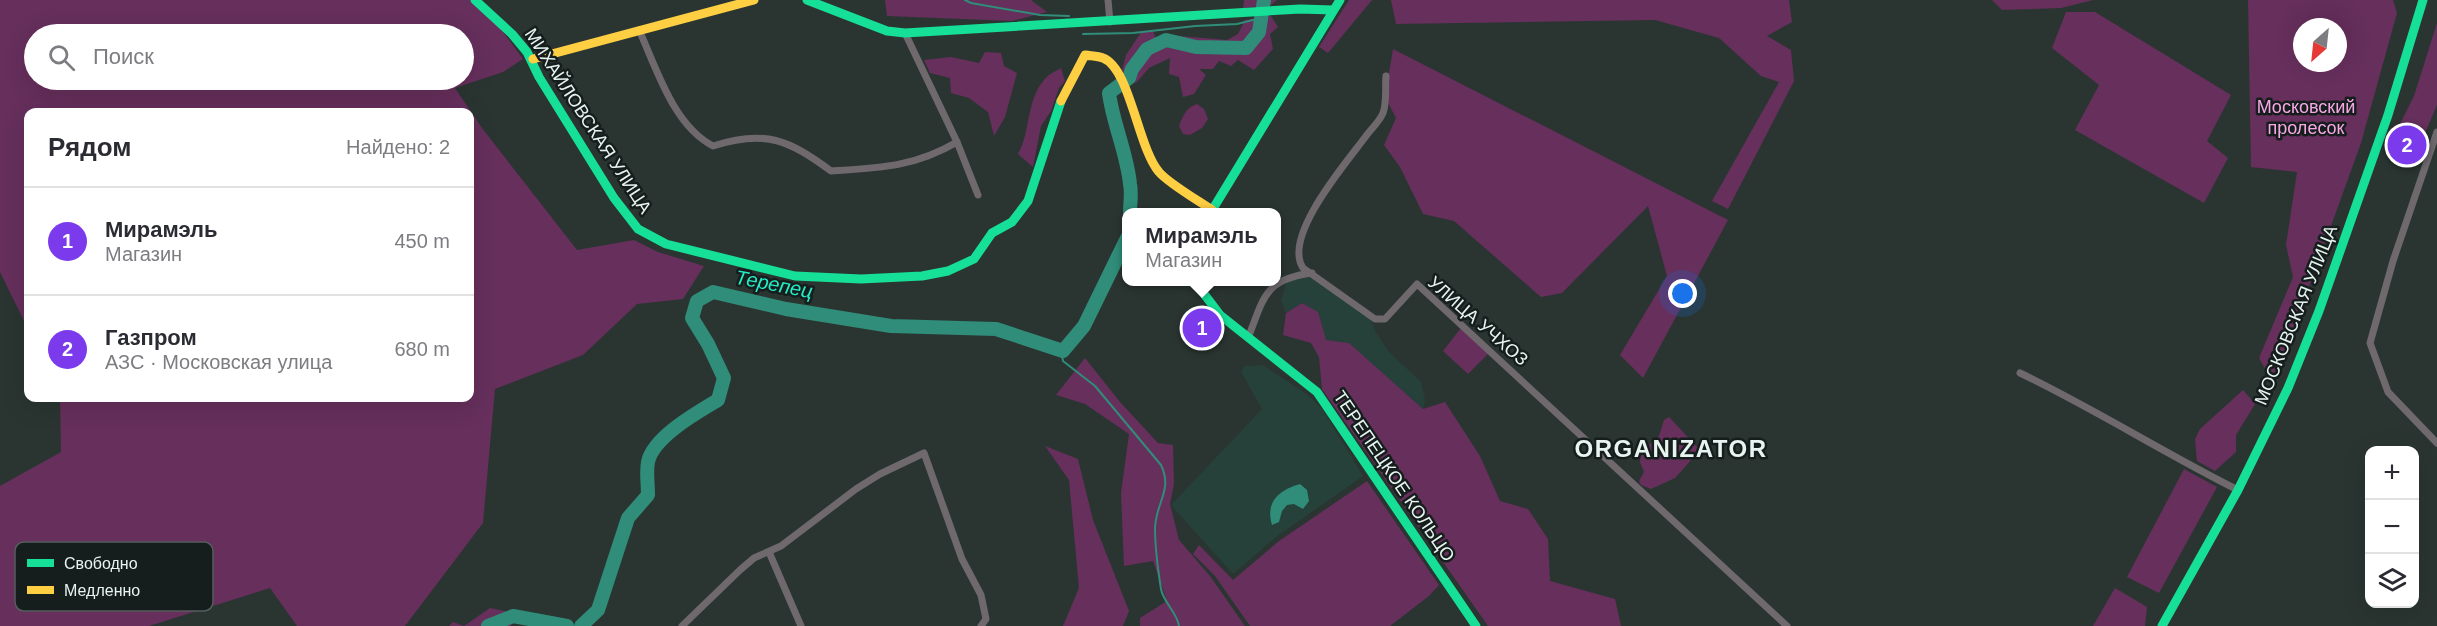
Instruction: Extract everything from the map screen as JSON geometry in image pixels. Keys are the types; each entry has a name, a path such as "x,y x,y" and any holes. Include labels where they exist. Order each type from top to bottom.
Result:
{"street":[{"name":"МИХАЙЛОВСКАЯ УЛИЦА","path":"475,0 506,26 533,59 539,77 614,198 638,229 666,244 795,276 861,279 922,276 948,271 974,260 992,232 1012,222 1028,201 1058,106 1085,55 1105,58 1121,76 1136,124 1159,172 1207,208"},
{"path":"533,59 754,0"},
{"path":"807,0 887,30 905,33 1300,9 1333,10"},
{"path":"1108,0 1110,22"},
{"path":"1213,208 1340,0"},
{"name":"МОСКОВСКАЯ УЛИЦА","path":"2162,626 2238,490 2288,388 2319,311 2388,115 2424,1"},
{"path":"639,30 674,106 698,138 713,146 738,138 768,138 809,154 831,171 890,168 928,157 957,142"},
{"path":"905,33 957,142 978,195"},
{"name":"УЛИЦА УЧХОЗ","path":"1386,76 1383,113 1331,181 1302,232 1298,243 1298,261 1303,268 1375,319 1385,319 1417,284 1787,626"},
{"path":"2437,132 2393,261 2370,343 2388,392 2437,443"},
{"path":"1281,281 1290,276 1312,273"},
{"name":"ТЕРЕПЕЦКОЕ КОЛЬЦО","path":"1198,286 1220,315 1317,392 1476,626"},
{"path":"1248,338 1265,295 1273,286"},
{"path":"2020,373 2072,398 2143,440 2238,490"},
{"path":"682,626 754,558 781,546 843,498 880,474 924,453 962,559 981,595 986,619 981,626"},
{"path":"769,552 801,626"}],"shaded area":[{"path":"1312,277 1370,317 1375,331 1389,352 1421,382 1425,400 1423,409 1349,343 1326,340 1302,303 1286,313 1281,300 1287,281"},
{"path":"1263,365 1308,395 1323,410 1363,476 1276,537 1233,574 1171,505 1262,409 1241,372 1244,366"},
{"path":"1300,484 1307,490 1309,501 1303,509 1294,504 1287,505 1282,511 1279,522 1272,525 1270,510 1276,498 1286,490"}],"green space":[{"path":"0,0 471,0 501,29 523,59 503,72 474,82 474,24 24,24 24,90 456,90 468,108 24,108 24,321 0,272"},
{"path":"885,0 1031,0 1047,12 1012,21 887,16"},
{"path":"1244,0 1277,0 1271,5 1243,8"},
{"path":"1349,0 1372,0 1328,53 1319,47"},
{"path":"1391,0 1789,0 1792,22 1767,36 1791,50 1794,81 1728,209 1712,201 1779,82 1761,76 1719,38 1655,20 1396,24"},
{"path":"1992,0 2093,0 2061,8 2002,10"},
{"name":"Московский пролесок","path":"2248,0 2393,0 2397,13 2361,143 2288,345 2271,379 2259,358 2293,277 2286,245 2297,172 2251,167"},
{"path":"2066,12 2095,12 2231,95 2207,141 2228,158 2204,203 2075,130 2099,85 2052,48"},
{"path":"1271,16 1278,27 1270,34 1273,49 1254,70 1238,60 1231,66 1219,61 1213,69 1199,69 1206,75 1194,94 1183,97 1179,77 1169,74 1170,58 1149,68 1136,83 1122,70 1126,55 1142,31 1153,31 1156,39 1167,35 1227,40 1238,34 1245,20"},
{"path":"2437,23 2437,105 2425,133 2400,124 2414,96"},
{"path":"1393,49 1728,220 1643,378 1620,355 1667,276 1648,206 1562,293 1541,297 1454,221 1423,214 1400,167 1384,145 1396,118 1385,97"},
{"path":"985,52 1001,53 1004,66 1017,73 1005,117 994,136 988,112 969,98 951,93 950,78 930,73 924,60 951,57 979,63"},
{"path":"1061,68 1065,81 1059,88 1051,111 1041,126 1033,167 1018,154 1039,87 1045,79"},
{"path":"1197,104 1204,109 1208,119 1202,128 1190,135 1183,134 1179,126 1182,119 1193,105"},
{"path":"474,116 577,250 634,240 658,252 704,266 683,299 637,304 583,355 495,389 483,523 405,626 297,626 270,588 213,606 213,542 15,542 15,611 197,611 149,626 0,626 0,486 61,452 60,402 474,402"},
{"path":"1302,303 1318,312 1326,340 1349,343 1423,409 1445,402 1480,456 1500,501 1528,509 1548,539 1550,581 1615,599 1621,626 1488,626 1322,389 1319,357 1311,343 1283,335 1286,313"},
{"path":"1461,328 1488,354 1468,374 1443,351"},
{"path":"1085,358 1120,402 1158,443 1173,445 1174,484 1170,504 1179,540 1210,576 1245,626 1140,626 1140,618 1167,601 1153,561 1124,566 1121,493 1129,434 1085,404 1056,395"},
{"path":"2243,390 2255,404 2236,435 2236,452 2215,471 2197,461 2195,439 2200,429"},
{"path":"1669,417 1700,450 1675,478 1651,489 1641,485 1639,481 1644,472 1640,462 1641,452 1659,436 1664,420"},
{"path":"1045,446 1078,459 1093,520 1129,611 1123,626 1063,626 1079,588 1069,480"},
{"path":"2184,469 2217,487 2159,593 2127,577"},
{"path":"1367,481 1439,585 1429,596 1390,626 1250,626 1215,576 1193,554 1199,545 1233,580 1279,541"},
{"path":"2115,588 2147,607 2145,626 2093,626"},
{"path":"490,608 505,611 515,622 510,626 464,626"},
{"path":"453,622 464,626 449,626"}],"waterway":[{"path":"965,0 1040,15 1069,16"},
{"name":"Терепец","path":"1130,208 1131,191 1128,172 1109,93 1129,78 1132,69 1147,49 1166,40 1196,47 1246,48 1259,32 1264,0"},
{"path":"1083,34 1133,33 1237,24 1261,18"},
{"name":"Терепец","path":"581,626 598,610 628,518 648,495 647,466 658,443 677,426 718,400 724,378 708,344 692,318 697,301 713,292 786,309 891,326 996,329 1063,351 1084,326 1122,248"},
{"path":"1061,350 1063,361 1095,386 1161,465 1165,489 1156,519 1157,558 1162,594 1176,616 1179,626"},
{"name":"Терепец","path":"488,626 513,616 567,626"}],"traffic: fast":[{"path":"475,0 512,34 527,52 539,77 614,198 638,229 666,244 795,276 861,279 922,276 948,271 974,259 992,233 1012,222 1028,201 1061,101"},
{"path":"807,0 887,31 905,33 1300,9 1333,10"},
{"path":"1213,208 1340,0"},
{"path":"2162,626 2238,490 2288,388 2319,311 2388,115 2423,0"},
{"path":"1198,286 1220,315 1317,392 1476,626"}],"traffic: slow":[{"path":"533,59 754,0"},
{"path":"1061,101 1085,55 1103,58 1112,65 1120,77 1145,145 1159,172 1209,208"}],"place":[{"name":"Газпром","path":"2407,145"},
{"name":"Мирамэль","path":"1202,328"}],"district":[{"name":"ORGANIZATOR","path":"1671,448"}]}
